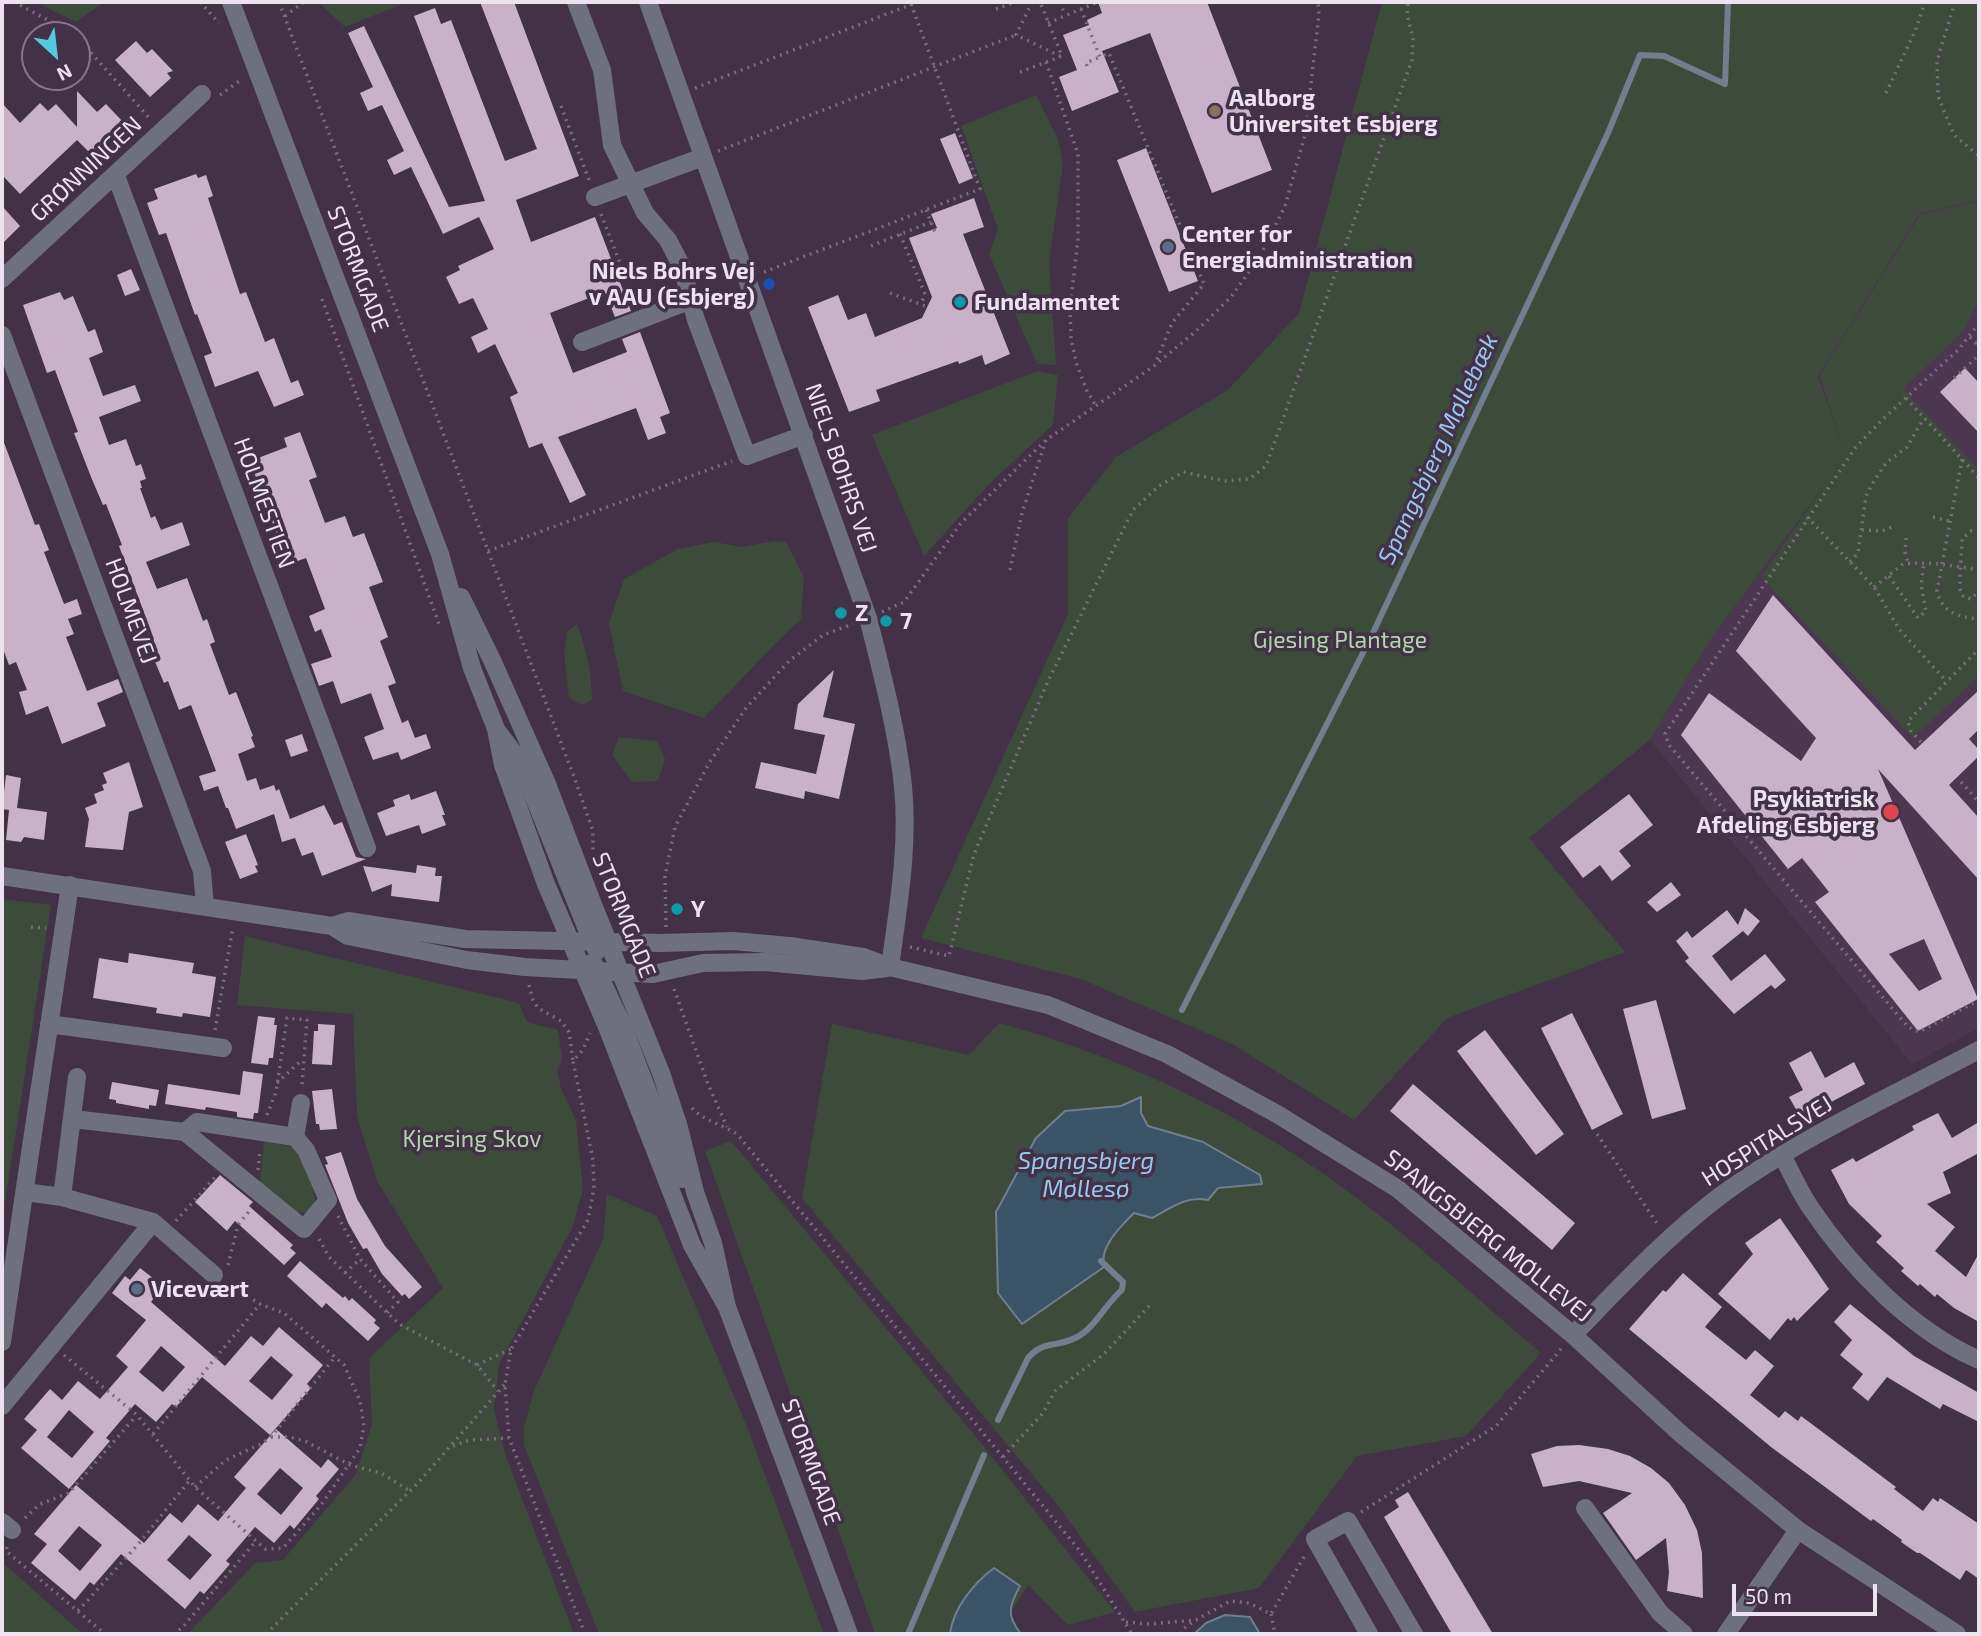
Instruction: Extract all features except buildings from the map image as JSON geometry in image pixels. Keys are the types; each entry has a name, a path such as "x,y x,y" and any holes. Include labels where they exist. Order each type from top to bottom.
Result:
{"street":[{"name":"STORMGADE","path":"231,2 440,554 472,668 496,729 503,765 545,884 570,941"},
{"path":"576,2 602,70 612,145 645,213 668,240 682,267 692,304 747,456 804,435"},
{"name":"NIELS BOHRS VEJ","path":"648,2 868,618 887,693 903,786 903,874 890,967"},
{"name":"GRØNNINGEN","path":"2,279 202,94"},
{"path":"595,197 703,157"},
{"name":"HOLMESTIEN","path":"116,176 367,848"},
{"path":"582,342 692,304"},
{"name":"HOLMEVEJ","path":"2,335 202,872 205,906"},
{"name":"STORMGADE","path":"440,554 492,660 547,783 600,942 620,972 661,1073 713,1243 727,1307 849,1634"},
{"path":"496,729 519,760 600,942"},
{"name":"SPANGSBJERG MØLLEVEJ","path":"2,876 332,926 348,936 467,960 525,967 653,974 703,963 765,962 862,971 890,967"},
{"path":"2,1342 70,885"},
{"name":"SPANGSBJERG MØLLEVEJ","path":"332,926 348,921 465,939 666,943 733,941 863,957 890,967 1048,1005 1167,1054 1277,1114 1398,1189 1573,1335 1681,1434 1798,1530 1957,1634"},
{"path":"570,941 593,961 591,971 622,1024 686,1191 700,1205"},
{"name":"STORMGADE","path":"591,971 692,1245 727,1307"},
{"path":"50,1024 218,1047"},
{"name":"HOSPITALSVEJ","path":"1573,1335 1668,1239 1720,1196 1782,1155 1979,1050"},
{"path":"62,1197 77,1077"},
{"path":"295,1137 301,1103"},
{"path":"73,1119 185,1132 304,1229 328,1200 306,1150 295,1137 197,1122 185,1132"},
{"path":"1782,1155 1809,1205 1842,1251 1881,1292 1925,1328 1979,1360"},
{"path":"25,1192 62,1197 159,1227 219,1278"},
{"path":"2,1406 52,1345 159,1227"},
{"path":"1586,1508 1660,1613 1684,1634"},
{"path":"1369,1634 1315,1539 1348,1521 1413,1634"},
{"path":"1726,1634 1798,1530"}],"path":[{"path":"14,2 49,21"},
{"path":"200,2 225,30"},
{"path":"279,2 593,831 593,856"},
{"path":"285,16 304,2"},
{"path":"680,94 918,2"},
{"path":"996,9 1015,2"},
{"path":"703,157 1016,34 1032,2"},
{"path":"1040,2 1062,56"},
{"path":"1060,2 1065,15"},
{"path":"1048,23 1098,2"},
{"path":"666,943 665,876 676,827 709,763 746,708 789,661 823,635 905,602 961,523 1046,440 1154,366 1196,331 1231,297 1259,258 1285,206 1305,135 1319,14 1318,2"},
{"path":"893,944 949,956 974,854 1048,681 1133,510 1159,485 1183,472 1225,481 1249,479 1266,466 1412,61 1413,38 1407,14 1408,2"},
{"path":"1886,93 1916,29 1925,2"},
{"path":"1955,2 1937,61 1938,96 1954,135 1979,156"},
{"path":"692,304 732,293 747,278 980,189 911,4"},
{"path":"1081,9 1100,57"},
{"path":"1016,34 1062,56"},
{"path":"91,53 162,132"},
{"path":"1087,66 1086,63 1109,53 1172,212 1204,284 1172,323 1154,366"},
{"path":"1020,72 1062,56"},
{"path":"1046,62 1078,154 1078,239 1070,308 1071,339 1077,365 1096,406"},
{"path":"202,94 215,98 242,78"},
{"path":"926,210 935,232"},
{"path":"871,246 931,222"},
{"path":"900,234 925,294 921,304"},
{"path":"890,293 928,307"},
{"path":"322,299 443,636"},
{"path":"1979,323 1970,337 1855,448 1665,734 1669,745 1908,1027 1919,1032 1979,1000"},
{"path":"1970,337 1976,344 1979,341"},
{"path":"1954,378 1979,355"},
{"path":"1906,398 1979,478"},
{"path":"1850,562 1858,553 1866,496 1886,463 1908,447 1924,418"},
{"path":"1010,570 1022,513 1046,440"},
{"path":"488,551 747,456"},
{"path":"1962,459 1937,591 1943,605 1950,612 1979,619"},
{"path":"1807,517 1874,587 1899,629 1946,681"},
{"path":"1933,517 1949,521"},
{"path":"1862,530 1882,531 1892,527"},
{"path":"1979,533 1971,531 1962,539 1959,585 1964,597 1971,599 1979,591"},
{"path":"1906,538 1908,564"},
{"path":"1874,587 1908,564 1924,563 1979,570"},
{"path":"1889,575 1918,618 1926,611 1921,584 1924,563"},
{"path":"1921,741 1910,731 1908,721 1979,649"},
{"path":"1961,782 1979,799"},
{"path":"218,1047 236,911"},
{"path":"31,927 46,928"},
{"path":"668,971 708,1084 727,1127 738,1135 1080,1551 1132,1634"},
{"path":"518,983 529,984 533,1000 538,1007 561,1021 569,1032 593,1160 594,1188 588,1220 511,1349 505,1384 509,1438 585,1634"},
{"path":"52,1345 137,1415 195,1487 265,1549 282,1548 321,1505 350,1465 360,1448 364,1426 360,1401 344,1365 284,1313 260,1304 219,1278 238,1225 259,1193 263,1131 277,1083 287,1018 307,1020 301,1103"},
{"path":"573,1061 583,1050 593,1026"},
{"path":"277,1083 303,1059"},
{"path":"1597,1134 1668,1239"},
{"path":"159,1227 225,1165"},
{"path":"340,1221 360,1259 398,1303 387,1312"},
{"path":"310,1222 329,1257 399,1324 477,1365 498,1391"},
{"path":"345,1273 360,1259"},
{"path":"153,1434 260,1304"},
{"path":"1003,1457 1043,1413 1055,1391 1104,1354 1151,1304"},
{"path":"1348,1521 1496,1426 1573,1335"},
{"path":"477,1365 511,1349"},
{"path":"195,1487 226,1460 271,1437 335,1357"},
{"path":"266,1634 410,1491 505,1384"},
{"path":"105,1634 6,1551 7,1526 40,1504 69,1493 137,1415"},
{"path":"271,1437 290,1437 307,1442 350,1465 381,1473 410,1491"},
{"path":"451,1447 470,1440 509,1438"},
{"path":"78,1611 190,1481"},
{"path":"1275,1634 1271,1614 1315,1539"},
{"path":"173,1634 182,1628 256,1541"},
{"path":"1181,1634 1183,1629 1196,1620 1230,1601 1249,1603 1271,1614"},
{"path":"1125,1622 1149,1624 1196,1620"}],"shaded area":[{"path":"1979,200 1979,1028 1912,1064 1650,740 1710,640 1846,458 1818,375 1919,214"}],"green space":[{"path":"35,2 104,2 74,21"},
{"path":"318,2 408,2 345,27"},
{"name":"Gjesing Plantage","path":"1382,2 1979,2 1979,200 1919,214 1818,376 1846,457 1820,375 1920,215 1979,201 1979,299 1965,329 1903,389 1979,470 1979,676 1913,738 1761,577 1825,485 1710,640 1650,740 1529,838 1625,952 1447,1018 1354,1120 1232,1044 1081,979 921,938 1068,614 1068,518 1116,457 1228,390 1299,313"},
{"path":"1036,95 1058,139 1063,164 1049,262 1056,365 1037,364 989,254 998,229 961,126"},
{"path":"1037,371 1058,375 1053,425 991,482 924,556 872,435"},
{"path":"775,541 786,542 804,578 801,619 704,718 623,691 609,623 624,579 678,549 714,542 742,547"},
{"path":"577,624 588,662 592,690 592,700 582,705 569,698 564,653 567,631"},
{"path":"619,737 657,741 665,759 658,781 632,782 612,755"},
{"path":"2,899 51,905 2,1222"},
{"name":"Kjersing Skov","path":"245,936 519,1003 527,1022 558,1030 562,1060 557,1071 561,1088 576,1121 583,1189 572,1228 499,1364 494,1410 505,1454 574,1634 188,1634 255,1563 283,1560 356,1474 372,1424 369,1358 443,1288 377,1181 357,1116 353,1014 237,1005"},
{"path":"999,1023 1098,1055 1194,1097 1285,1148 1328,1177 1414,1243 1541,1353 1466,1436 1357,1456 1259,1588 1135,1612 1060,1508 802,1198 832,1024 969,1055","holes":["1121,1106 1141,1113 1148,1126 1203,1142 1229,1186 1185,1200 1152,1218 1134,1213 1108,1245 1102,1258 1065,1111"]},
{"path":"264,1141 291,1147 302,1157 313,1184 315,1202 309,1213 291,1212 260,1183"},
{"path":"731,1141 977,1438 1115,1612 1068,1625 1028,1585 997,1634 875,1634 705,1151"},
{"path":"607,1194 657,1216 746,1424 824,1634 599,1634 524,1445 524,1427 534,1391 603,1239"},
{"path":"2,1562 83,1634 2,1634"}],"water":[{"name":"Spangsbjerg Møllesø","path":"1141,1097 1141,1113 1148,1126 1203,1142 1260,1175 1262,1184 1218,1188 1208,1200 1186,1201 1152,1218 1134,1213 1108,1245 1103,1259 1104,1267 1022,1324 998,1293 996,1212 1036,1138 1065,1111 1121,1106"},
{"path":"994,1568 1020,1586 1013,1599 1011,1616 1021,1634 950,1634 955,1615 966,1597"},
{"path":"1225,1615 1250,1617 1260,1634 1194,1634 1206,1623"}],"waterway":[{"name":"Spangsbjerg Møllebæk","path":"1182,1010 1371,637 1608,133 1640,55 1664,56 1725,84 1728,2"},
{"name":"Spangsbjerg Møllebæk","path":"998,1420 1028,1358 1045,1346 1070,1340 1083,1333 1122,1290 1123,1282 1101,1261"},
{"name":"Spangsbjerg Møllebæk","path":"908,1634 984,1455"}],"place":[{"name":"Aalborg Universitet Esbjerg","path":"1215,111"},
{"name":"Center for Energiadministration","path":"1168,247"},
{"name":"Niels Bohrs Vej v AAU (Esbjerg)","path":"769,284"},
{"name":"Fundamentet","path":"960,302"},
{"name":"Z","path":"841,613"},
{"name":"7","path":"886,621"},
{"name":"Psykiatrisk Afdeling Esbjerg","path":"1891,812"},
{"name":"Y","path":"677,909"},
{"name":"Vicevært","path":"137,1289"}]}
